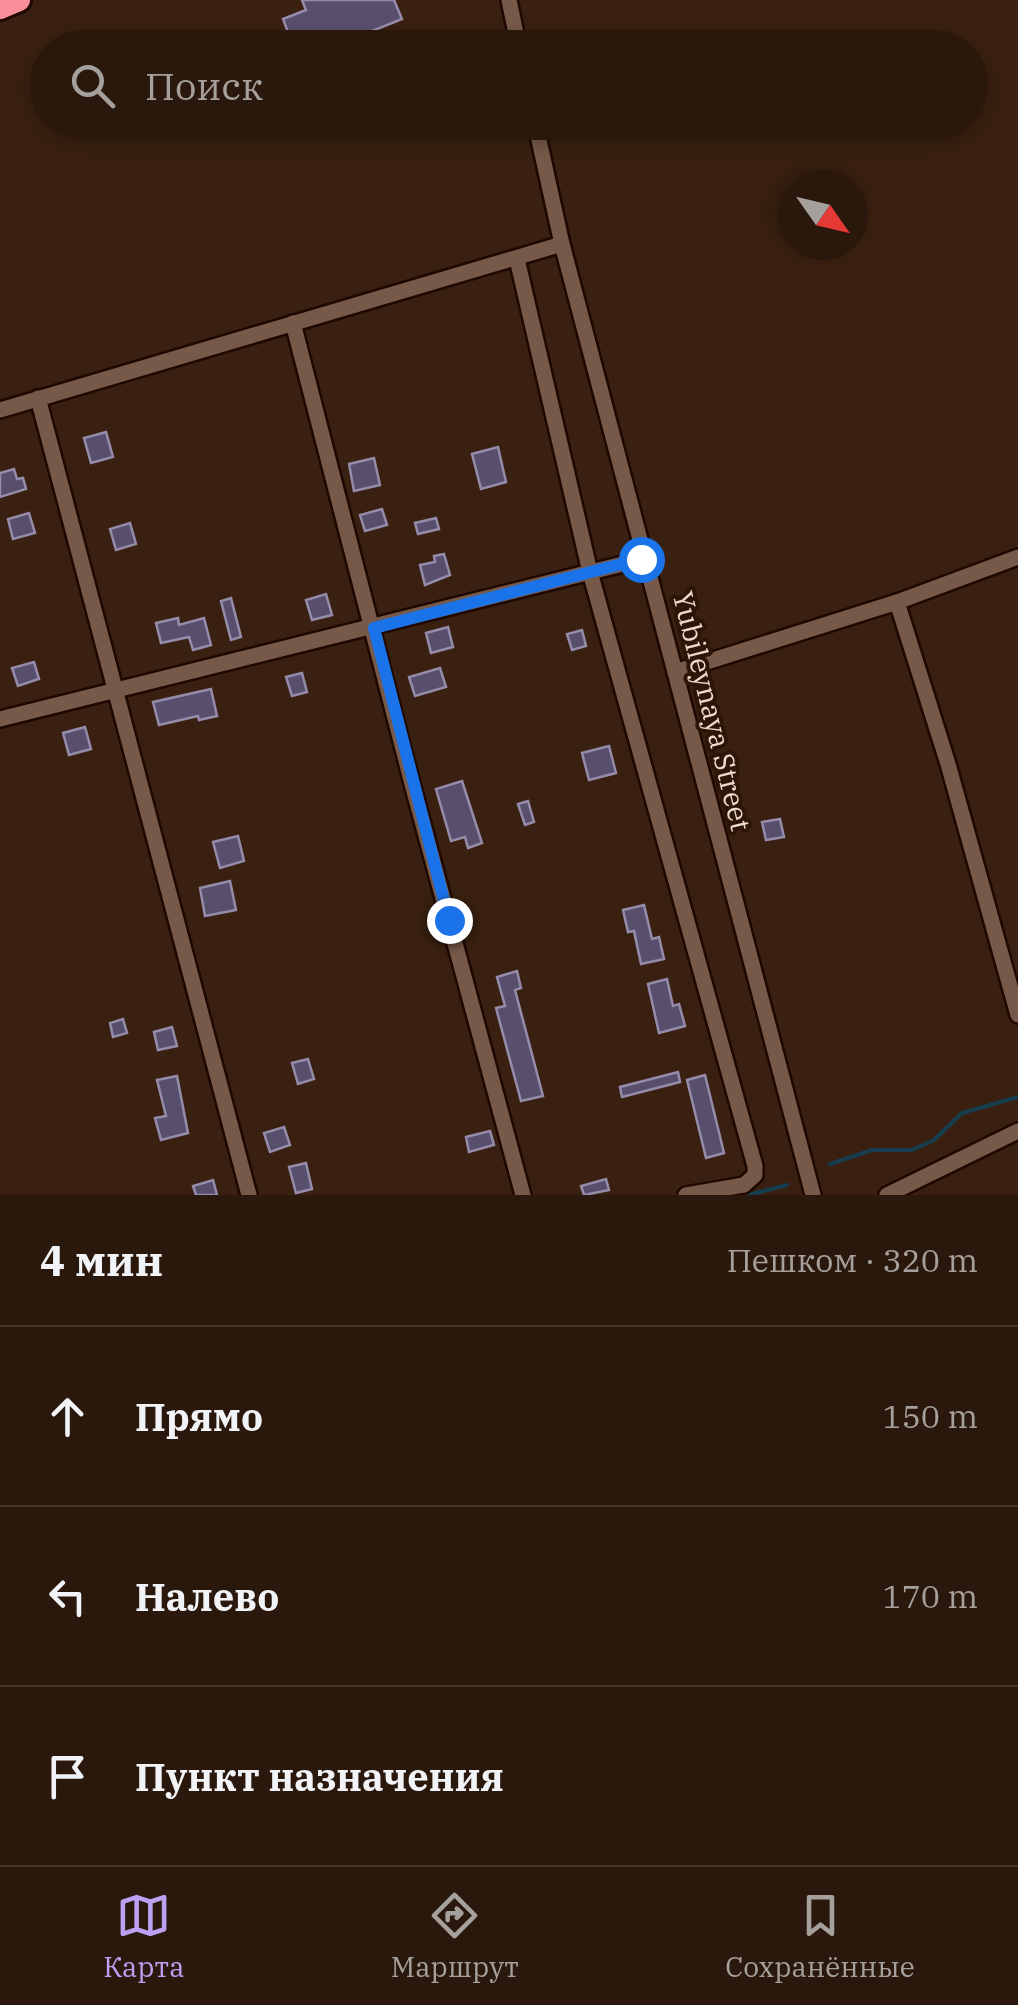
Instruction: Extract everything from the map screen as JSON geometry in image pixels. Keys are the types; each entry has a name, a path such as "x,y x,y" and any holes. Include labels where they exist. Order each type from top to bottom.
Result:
{"highway":[{"path":"0,8 19,0"}],"street":[{"path":"508,0 515,30"},
{"name":"Yubileynaya Street","path":"539,140 562,244 814,1195"},
{"path":"0,410 562,244"},
{"path":"516,258 590,572 755,1166 755,1175 744,1185 686,1195"},
{"path":"292,323 523,1195"},
{"path":"38,398 249,1195"},
{"path":"675,672 897,602 1018,557"},
{"path":"0,719 647,558"},
{"path":"897,602 948,764 1018,1015"},
{"path":"887,1195 1018,1132"}],"building":[{"path":"302,0 394,0 402,19 375,30 287,30 283,19 306,10"},
{"path":"106,432 113,457 91,463 84,438"},
{"path":"498,447 506,482 481,489 472,454"},
{"path":"374,458 380,485 354,491 349,464"},
{"path":"14,469 17,479 23,478 26,489 0,497 0,473"},
{"path":"382,509 387,525 365,531 360,515"},
{"path":"29,513 35,533 13,539 8,519"},
{"path":"436,518 439,529 418,534 415,523"},
{"path":"130,523 136,544 116,550 110,529"},
{"path":"444,554 450,575 425,585 420,565 435,562 434,556"},
{"path":"326,594 332,615 312,620 306,600"},
{"path":"231,598 241,637 231,640 221,601"},
{"path":"178,618 179,625 204,618 211,645 193,650 189,637 161,643 156,623"},
{"path":"448,627 453,647 431,653 426,633"},
{"path":"582,630 586,646 572,650 567,634"},
{"path":"34,662 39,679 18,686 12,668"},
{"path":"440,668 446,687 415,696 409,677"},
{"path":"302,673 307,692 292,696 286,677"},
{"path":"211,689 217,716 159,725 153,702"},
{"path":"85,727 91,749 69,755 63,733"},
{"path":"609,746 616,773 589,780 582,753"},
{"path":"462,781 482,843 468,848 465,837 451,841 436,789"},
{"path":"528,801 534,822 525,825 518,804"},
{"path":"780,819 784,837 766,840 762,822"},
{"path":"238,836 244,861 220,868 213,842"},
{"path":"230,881 236,910 205,916 200,888"},
{"path":"644,905 652,939 659,937 664,959 641,964 634,931 628,932 623,910"},
{"path":"517,971 521,988 515,990 543,1096 521,1101 496,1008 505,1006 497,977"},
{"path":"667,979 673,1006 679,1004 685,1026 659,1033 648,984"},
{"path":"123,1019 127,1033 113,1037 110,1023"},
{"path":"172,1027 177,1046 158,1050 154,1032"},
{"path":"308,1059 314,1079 298,1084 292,1063"},
{"path":"678,1072 680,1082 622,1097 620,1087"},
{"path":"705,1075 724,1153 706,1158 687,1080"},
{"path":"177,1076 188,1133 161,1140 155,1118 166,1116 157,1080"},
{"path":"284,1127 290,1145 270,1152 264,1133"},
{"path":"490,1131 494,1145 469,1152 466,1137"},
{"path":"306,1163 312,1189 296,1193 289,1167"},
{"path":"606,1179 609,1190 584,1195 581,1186"},
{"path":"213,1180 217,1195 196,1195 193,1186"}],"waterway":[{"path":"830,1164 872,1150 912,1150 934,1140 962,1113 1018,1097"},
{"path":"748,1195 787,1185"}],"route":[{"path":"449,920 374,628 641,559"}]}
